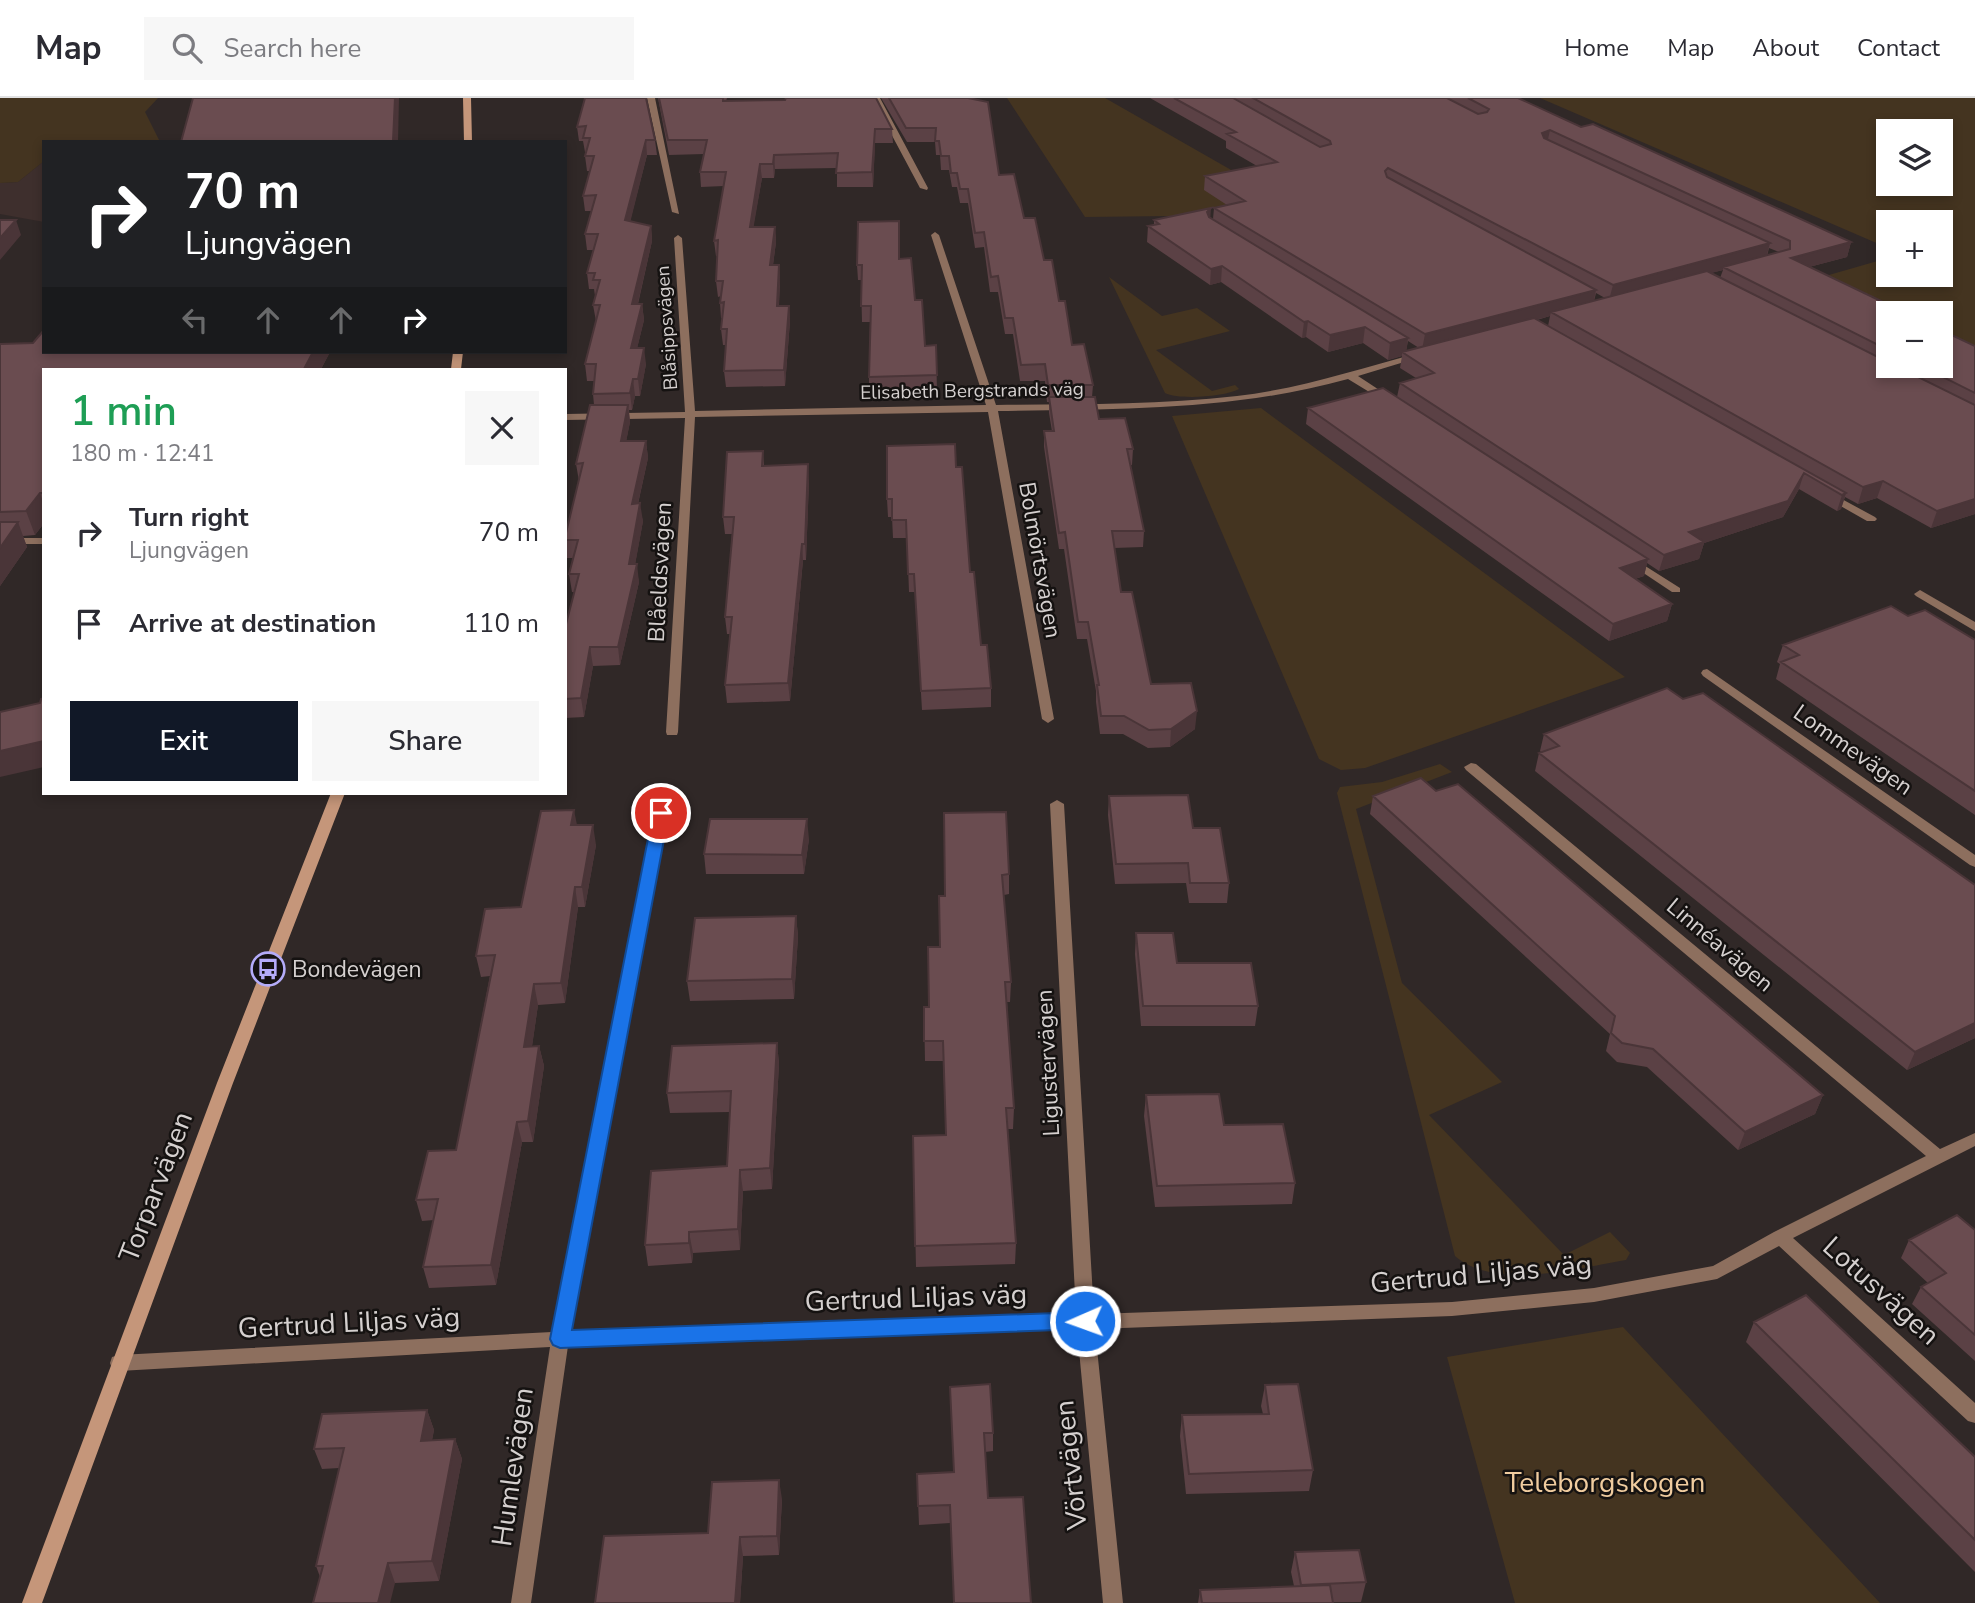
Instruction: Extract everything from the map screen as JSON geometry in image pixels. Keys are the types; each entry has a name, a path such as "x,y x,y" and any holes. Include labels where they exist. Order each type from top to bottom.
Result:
{"street":[{"path":"467,98 468,140"},
{"path":"651,98 676,212"},
{"path":"876,98 924,188"},
{"name":"Bolmörtsvägen","path":"935,235 992,408 1048,719"},
{"name":"Blåsippsvägen","path":"678,238 690,415"},
{"path":"1408,349 1419,356"},
{"name":"Elisabeth Bergstrands väg","path":"567,417 1158,405 1238,399 1311,386 1432,353"},
{"path":"1349,375 1396,405"},
{"name":"Blåeldsvägen","path":"672,732 690,415"},
{"path":"1811,485 1871,519"},
{"path":"0,541 42,541"},
{"path":"1618,552 1676,590"},
{"path":"1920,594 1975,627"},
{"name":"Lommevägen","path":"1707,673 1975,862"},
{"name":"Linnéavägen","path":"1471,767 1938,1157"},
{"name":"Torparvägen","path":"32,1603 268,968 318,851 337,795"},
{"name":"Ligustervägen","path":"1057,804 1085,1321"},
{"name":"Humlevägen","path":"521,1603 560,1339 661,813"},
{"name":"Gertrud Liljas väg","path":"119,1363 560,1339 1452,1309 1594,1295 1717,1272 1780,1237 1975,1139"},
{"name":"Lotusvägen","path":"1780,1237 1975,1415"},
{"name":"Vörtvägen","path":"1085,1321 1113,1603"}],"shaded area":[{"path":"42,163 42,222 0,214 0,183 18,182"}],"green space":[{"path":"0,98 158,98 145,112 159,140 42,140 42,163 18,182 0,183"},
{"path":"1007,98 1105,98 1275,195 1171,216 1085,217"},
{"path":"1540,98 1975,98 1975,350 1953,340 1953,301 1876,303 1822,277 1876,261 1876,287 1953,287 1953,210 1876,210 1876,243"},
{"path":"1109,277 1162,316 1197,308 1230,331 1156,350 1212,391 1235,385 1239,389 1202,397 1165,393"},
{"path":"1261,408 1625,677 1365,768 1341,770 1319,759 1172,416"},
{"path":"1440,764 1452,772 1356,809 1402,983 1502,1082 1429,1115 1564,1255 1610,1232 1630,1253 1626,1260 1561,1271 1514,1275 1492,1273 1472,1267 1455,1256 1337,793 1340,787 1382,782"},
{"name":"Teleborgskogen","path":"1623,1327 1880,1603 1515,1603 1447,1357"}],"building":[{"path":"193,98 395,98 393,140 182,140"},
{"path":"585,98 646,98 655,140 646,140 625,220 651,226 632,304 642,304 631,348 644,348 638,379 633,379 630,393 593,394 596,364 585,364 600,305 593,305 600,280 593,280 595,273 587,273 598,234 585,234 596,195 583,196 594,156 585,156 590,138 583,138 586,126 577,127"},
{"path":"659,98 723,98 723,101 876,98 892,129 875,129 872,172 836,173 838,153 774,155 773,164 760,164 750,227 775,227 770,265 779,265 777,306 789,306 784,370 724,371 727,329 721,329 723,281 716,281 718,240 714,241 726,172 700,172 707,140 668,140"},
{"path":"889,98 968,98 988,102 999,175 1014,174 1024,218 1035,218 1044,260 1052,260 1059,301 1065,301 1072,345 1084,344 1093,385 1048,385 1045,364 1021,365 1013,318 1005,318 998,276 991,277 984,232 975,233 968,189 960,189 957,173 951,173 949,156 941,156 939,141 935,141 936,128 906,128"},
{"path":"1174,98 1233,98 1320,147 1331,144 1330,141 1253,98 1447,98 1478,114 1489,109 1468,98 1518,98 1581,127 1593,124 1851,242 1791,258 1881,301 1876,301 1876,344 1723,267 1790,249 1790,241 1550,130 1542,133 1544,138 1770,243 1613,285 1388,168 1385,171 1387,177 1596,290 1425,334 1214,208 1245,201 1205,176 1277,162 1227,134 1236,132"},
{"path":"1211,208 1207,212 1209,217 1408,338 1390,343 1365,327 1330,335 1308,321 1304,322 1222,266 1211,269 1148,226 1159,224 1154,220"},
{"path":"0,220 16,220 0,238"},
{"path":"899,221 899,259 911,258 915,300 922,300 925,346 936,345 937,375 869,377 871,306 861,306 862,265 857,265 858,222"},
{"path":"1707,271 1876,356 1876,378 1920,378 1975,405 1975,499 1937,511 1883,481 1863,487 1551,312"},
{"path":"1534,318 1846,493 1842,495 1804,473 1788,501 1689,532 1704,542 1664,555 1400,383 1434,373 1402,352"},
{"path":"42,332 42,354 312,354 305,368 42,368 42,493 26,511 0,512 0,344 33,343"},
{"path":"1953,336 1975,346 1975,393 1945,378 1953,378"},
{"path":"1383,388 1648,559 1620,568 1672,604 1613,624 1308,408"},
{"path":"1049,397 1095,397 1099,419 1125,418 1133,449 1127,449 1144,531 1112,531 1121,592 1132,592 1151,684 1191,683 1197,711 1171,729 1149,730 1124,716 1101,716 1099,685 1088,622 1078,622 1065,532 1059,533 1044,431 1054,431"},
{"path":"590,405 628,405 621,441 646,441 632,504 640,503 629,564 637,564 618,647 590,647 581,698 567,699 567,620 579,574 569,574 578,540 567,540 567,529 583,463 576,464"},
{"path":"955,444 956,467 962,467 970,572 974,572 981,645 987,645 991,688 921,691 914,574 908,574 906,520 892,520 892,499 887,499 887,446"},
{"path":"763,451 762,466 808,464 805,544 802,544 788,683 725,685 732,617 725,617 734,517 723,517 727,452"},
{"path":"0,522 18,522 0,548"},
{"path":"1891,606 1908,616 1925,610 1975,640 1975,791 1781,662 1799,655 1783,645"},
{"path":"1667,688 1683,699 1703,693 1975,885 1975,1023 1915,1052 1539,753 1559,746 1544,734"},
{"path":"41,699 42,741 0,751 0,712 40,703"},
{"path":"1421,778 1436,791 1458,784 1823,1095 1745,1132 1653,1049 1622,1043 1611,1033 1615,1016 1373,796"},
{"path":"1188,795 1193,828 1220,828 1229,883 1190,883 1188,863 1116,864 1109,796"},
{"path":"574,810 571,825 593,825 582,887 575,887 561,983 534,984 524,1047 539,1046 528,1121 517,1122 491,1265 423,1267 438,1199 416,1200 428,1151 456,1150 495,955 476,956 485,909 521,907 541,811"},
{"path":"1006,812 1009,874 1002,875 1011,982 1005,982 1014,1108 1006,1108 1016,1243 915,1246 913,1136 946,1135 943,1041 924,1041 924,1007 929,1007 928,947 940,947 939,896 945,896 944,813"},
{"path":"710,819 807,819 802,855 704,854"},
{"path":"796,916 792,979 687,981 695,918"},
{"path":"1136,933 1173,933 1177,963 1251,963 1258,1006 1143,1006"},
{"path":"777,1043 770,1168 740,1170 738,1229 689,1232 689,1243 645,1245 651,1171 727,1166 731,1091 667,1093 672,1046"},
{"path":"1219,1094 1224,1125 1283,1124 1295,1183 1157,1186 1146,1095"},
{"path":"1957,1215 1975,1230 1975,1335 1921,1287 1946,1273 1909,1240"},
{"path":"1806,1295 1975,1457 1975,1540 1754,1322"},
{"path":"990,1384 993,1433 984,1433 988,1498 1023,1497 1031,1603 954,1603 950,1505 918,1506 917,1474 954,1472 950,1387"},
{"path":"1298,1384 1313,1470 1189,1474 1182,1415 1269,1414 1265,1385"},
{"path":"427,1410 421,1441 455,1439 432,1561 388,1563 378,1603 313,1603 323,1566 316,1566 344,1448 314,1449 322,1414"},
{"path":"779,1480 777,1536 740,1537 735,1603 595,1603 604,1536 708,1533 712,1482"},
{"path":"1359,1550 1366,1582 1301,1585 1295,1552"},
{"path":"1330,1585 1333,1603 1202,1603 1200,1590"}],"place":[{"name":"Bondevägen","path":"268,969"}],"route":[{"path":"661,813 560,1339 1085,1321"}]}
